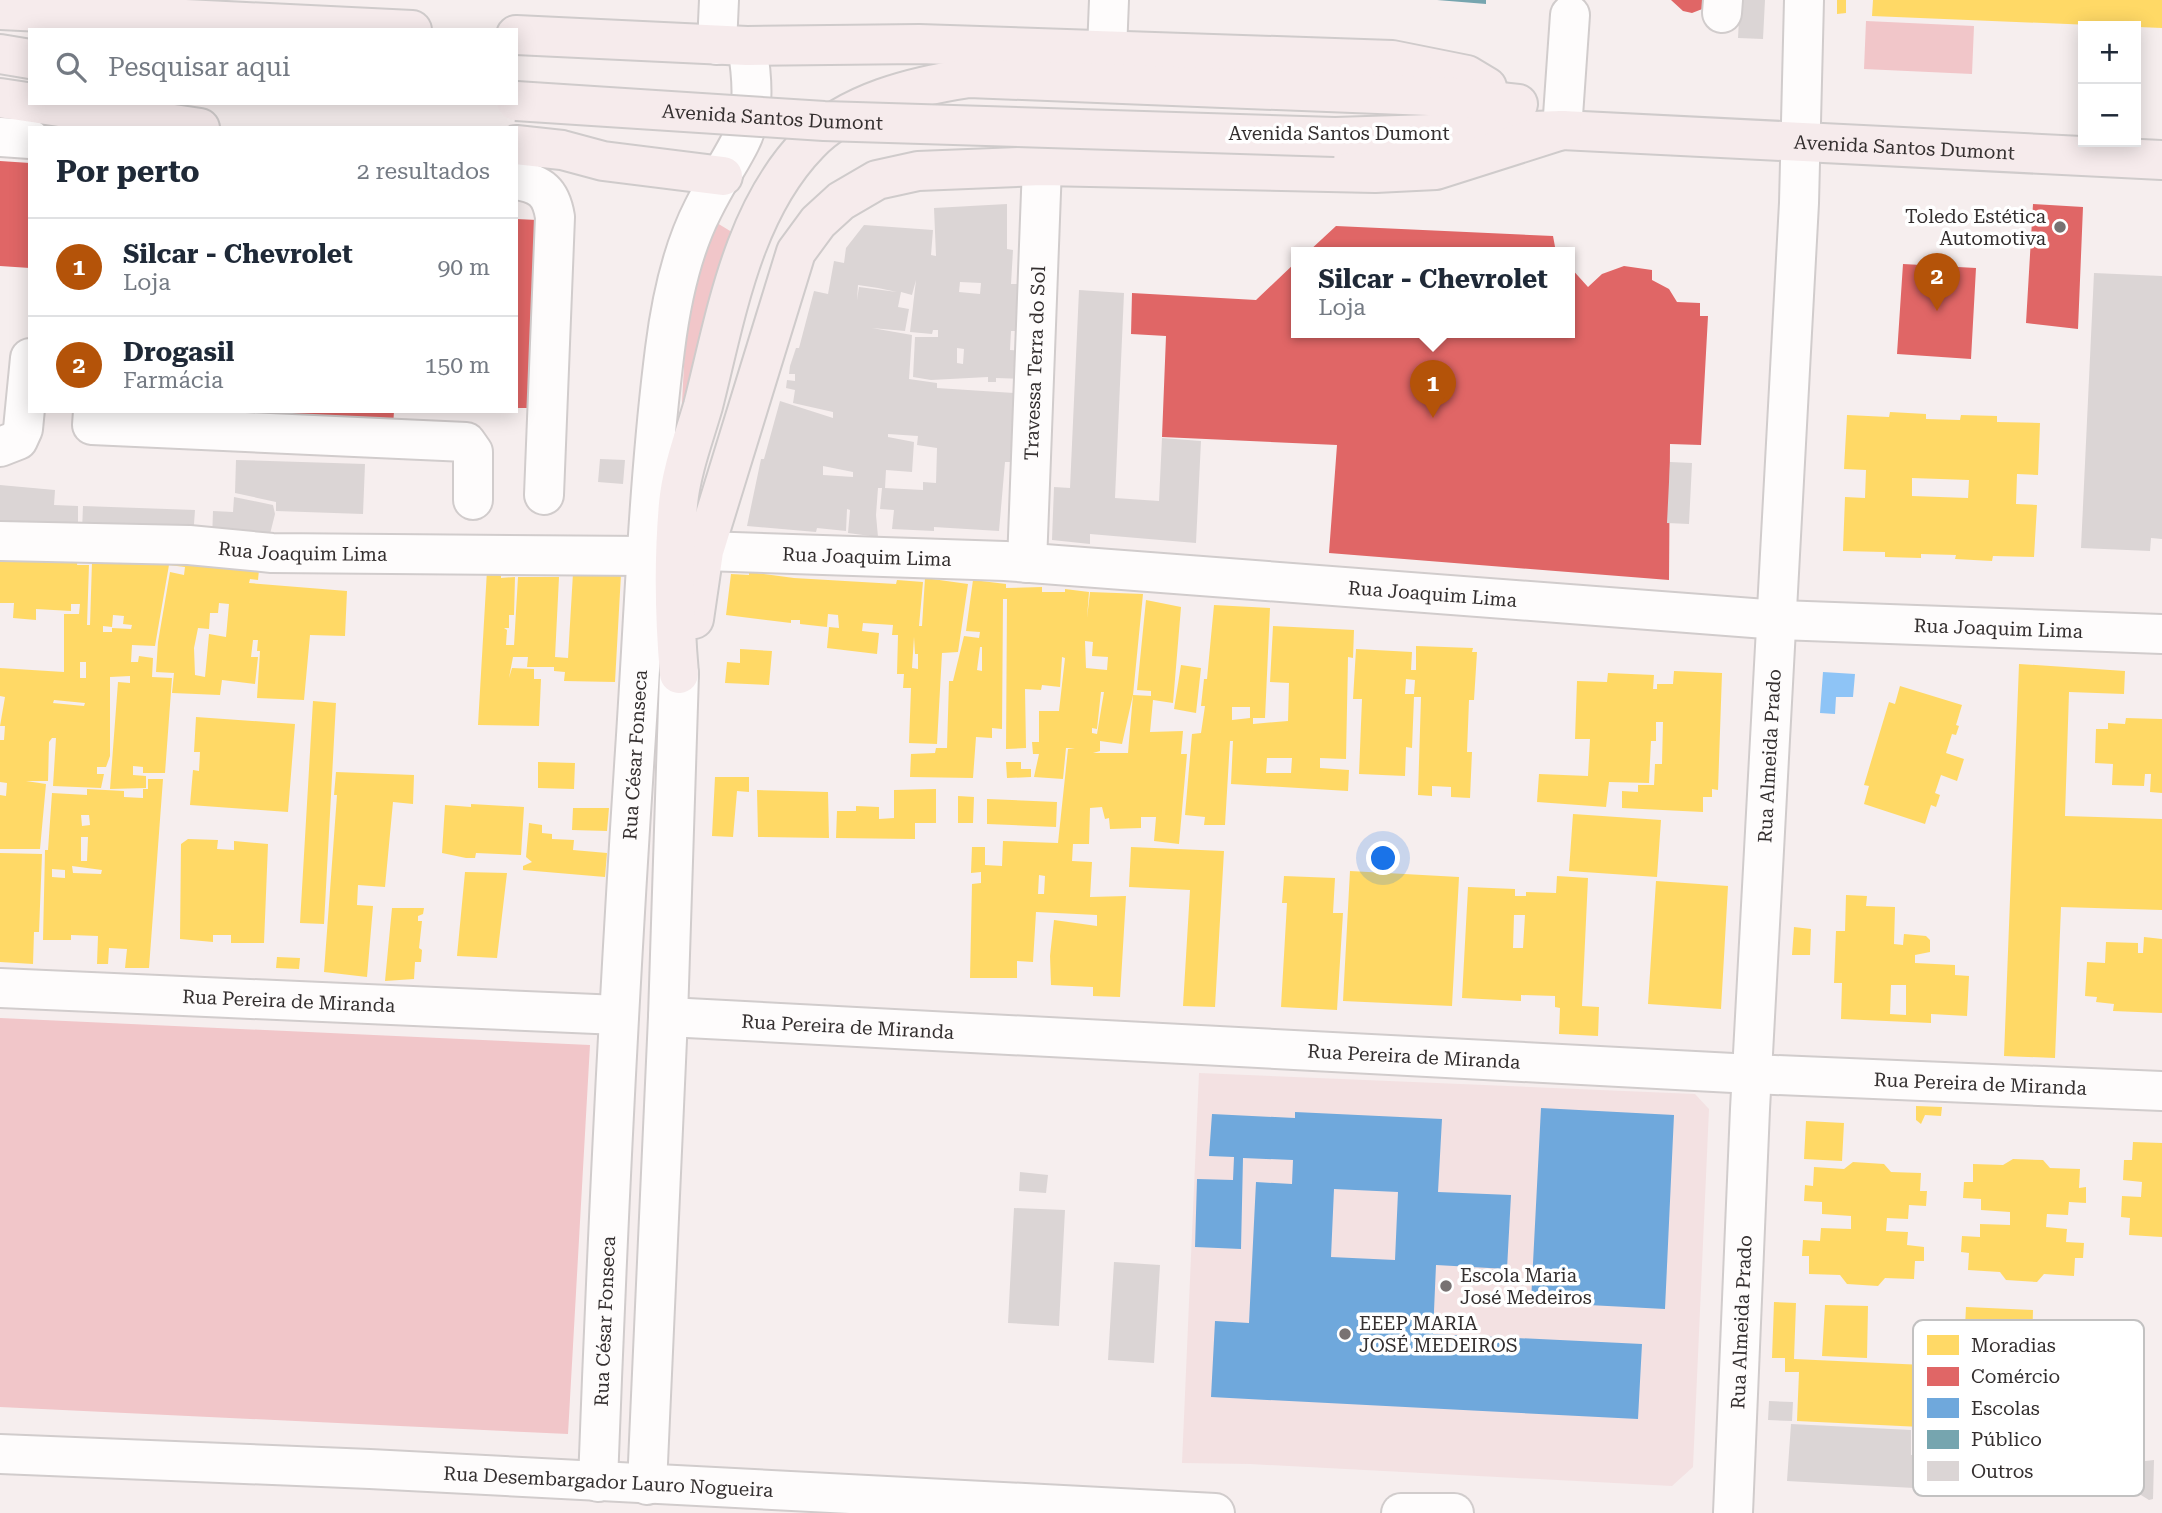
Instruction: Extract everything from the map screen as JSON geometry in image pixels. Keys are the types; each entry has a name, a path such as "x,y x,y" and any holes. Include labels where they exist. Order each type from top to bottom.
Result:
{"main road":[{"path":"0,10 371,28"},
{"path":"518,35 732,45 919,44 1392,60 1467,75 1562,130"},
{"path":"0,54 28,59"},
{"path":"679,674 673,603 678,501 741,265 759,213 784,173 810,141 854,111 941,82 969,78 1454,97 1518,104"},
{"path":"0,98 28,104"},
{"name":"Avenida Santos Dumont","path":"518,102 824,121 1335,136 1562,130 1799,144 2162,160"},
{"path":"32,105 108,122 169,126"},
{"path":"679,674 697,608 704,551 796,252 818,222 841,201 877,180 918,171 1042,166 1375,173 1436,170 1562,130"},
{"path":"518,145 562,150 603,161 723,176"}],"street":[{"name":"Rua César Fonseca","path":"598,1482 619,1015 646,556 665,349 673,298 686,250 703,208 723,176 750,122 754,87 732,45 719,0"},
{"path":"1107,51 1109,0"},
{"name":"Rua Almeida Prado","path":"1733,1513 1752,1074 1779,620 1799,203 1804,0"},
{"path":"1562,130 1570,15"},
{"path":"0,137 28,139"},
{"name":"Travessa Terra do Sol","path":"1027,563 1042,166"},
{"path":"518,180 533,182 546,190 553,203 555,217 544,495"},
{"path":"0,447 19,440 23,429 28,378"},
{"path":"93,413 92,425 466,442 473,452 473,500"},
{"name":"Rua Joaquim Lima","path":"0,541 189,545 272,553 646,556"},
{"name":"Rua Joaquim Lima","path":"704,551 1027,563 1779,620 2162,634"},
{"path":"647,1485 668,1017 679,674"},
{"name":"Rua Pereira de Miranda","path":"0,988 619,1015"},
{"name":"Rua Pereira de Miranda","path":"668,1017 1752,1074 2162,1091"},
{"name":"Rua Desembargador Lauro Nogueira","path":"0,1454 1215,1513"},
{"path":"1401,1513 1454,1513"}],"shaded area":[{"path":"1866,21 1974,26 1972,74 1864,69"},
{"path":"717,223 740,237 681,422 688,288"},
{"path":"0,1018 590,1045 568,1434 0,1407"},
{"name":"Escola Maria José Medeiros","path":"1199,1073 1695,1094 1709,1109 1693,1467 1672,1486 1250,1464 1182,1463"}],"water":[{"path":"1823,672 1855,674 1853,697 1836,697 1835,714 1820,713"}],"building: Moradias":[{"path":"1837,0 1846,0 1846,13 1837,14"},
{"path":"1873,0 2162,0 2162,28 2141,27 2141,21 2078,21 2078,25 1872,16"},
{"path":"1890,412 1926,414 1926,419 1960,420 1961,415 1997,416 1997,422 2040,423 2038,475 2017,474 2016,504 2037,505 2034,557 1993,556 1992,561 1955,559 1956,555 1885,557 1885,552 1843,551 1845,497 1865,498 1866,470 1844,469 1847,415 1889,417","holes":["1912,478 1969,480 1968,498 1912,496"]},
{"path":"0,554 78,558 77,565 89,565 87,625 90,625 92,562 260,560 258,580 250,579 249,583 347,591 345,636 310,635 304,700 257,698 260,651 257,651 258,640 253,640 251,657 258,657 255,684 222,680 220,695 172,693 174,673 156,672 158,642 170,572 184,575 185,567 169,565 155,646 132,645 131,662 138,662 139,656 153,658 152,677 172,678 165,773 143,773 143,767 133,766 133,775 146,776 146,788 110,789 118,682 130,683 130,676 110,677 110,756 106,767 97,767 97,774 104,774 101,788 53,786 56,738 49,742 48,781 26,781 46,784 40,849 0,849 0,795 6,796 7,783 0,782 0,740 4,740 5,726 0,726 5,697 0,696 0,668 64,672 64,614 79,614 80,604 71,604 71,611 36,609 36,620 13,618 14,603 0,603","holes":["219,603 229,604 226,637 209,634 205,677 195,675 194,648 198,628 209,629 210,613 218,613","113,615 124,616 123,624 132,625 131,629 112,628 112,632 103,632 103,626 112,627","80,662 86,662 86,678 80,678","54,700 85,703 84,706 53,703"]},
{"path":"487,570 501,570 501,578 515,577 514,615 509,615 509,628 504,628 507,630 506,645 514,645 518,577 559,577 555,657 568,658 573,573 621,574 615,682 564,681 565,672 554,671 554,667 527,667 528,657 513,657 509,678 512,668 534,669 534,679 541,679 539,726 478,725"},
{"path":"749,572 794,578 896,584 897,580 923,582 919,626 922,626 925,578 968,584 958,652 942,653 937,744 909,743 911,688 903,688 904,674 897,674 898,635 892,635 893,625 863,623 862,631 879,633 877,654 827,648 829,627 839,628 838,615 828,614 827,627 800,624 800,620 791,620 791,623 726,615 731,574 749,575","holes":["914,637 915,654 918,654 918,669 912,668"]},
{"path":"973,580 1006,584 1006,588 1042,587 1042,592 1065,592 1065,589 1089,592 1087,618 1090,592 1143,594 1133,695 1151,696 1151,691 1137,690 1146,600 1181,607 1173,703 1153,700 1150,732 1183,731 1181,754 1187,754 1179,844 1154,841 1156,817 1141,817 1141,828 1110,829 1109,818 1105,819 1102,807 1090,808 1089,844 1073,844 1072,861 1092,862 1090,897 1126,896 1120,997 1093,996 1093,987 1051,985 1050,956 1054,920 1097,926 1097,915 1036,912 1033,962 1017,961 1017,978 970,978 972,884 981,883 981,872 971,873 972,847 985,847 985,865 1002,866 1003,841 1058,843 1068,749 1075,748 1066,748 1063,779 1034,777 1039,754 1033,754 1032,742 1039,742 1039,711 1059,711 1065,658 1062,657 1060,687 1042,685 1041,690 1025,689 1026,748 1006,749 1007,599 1003,599 1002,729 992,728 992,738 976,737 973,778 910,777 911,754 935,753 936,748 947,748 949,681 953,681 964,636 979,638 980,632 966,631","holes":["1085,641 1093,642 1092,656 1108,657 1107,670 1086,668","980,647 982,647 982,671 977,670","1101,692 1104,692 1097,734 1092,733 1092,728 1097,729","1133,695 1128,753 1093,753 1100,751 1100,741 1122,744","1039,875 1045,876 1044,894 1038,894"]},
{"path":"1214,605 1270,608 1265,718 1253,718 1253,724 1288,721 1289,683 1270,682 1273,626 1354,630 1353,658 1348,657 1346,759 1320,758 1320,768 1349,770 1348,791 1231,784 1233,741 1230,741 1225,825 1204,825 1205,817 1185,815 1192,734 1201,733 1205,706 1201,706 1204,679 1207,679","holes":["1232,707 1250,707 1250,718 1232,720","1267,758 1292,758 1291,773 1266,773"]},
{"path":"1416,646 1473,648 1472,652 1477,652 1474,700 1469,700 1467,752 1472,752 1470,798 1451,797 1451,787 1432,786 1432,796 1418,795 1421,697 1414,697 1412,748 1406,747 1405,776 1359,774 1362,699 1353,699 1356,649 1412,652 1411,670 1416,670","holes":["1406,679 1415,680 1414,694 1405,694"]},
{"path":"740,649 772,651 769,685 725,683 727,662 740,663"},
{"path":"2019,664 2125,671 2124,694 2069,692 2065,816 2162,819 2162,910 2061,907 2055,1058 2004,1056"},
{"path":"1181,665 1201,668 1196,713 1174,709"},
{"path":"1674,671 1722,673 1718,790 1712,789 1712,797 1703,797 1703,812 1622,808 1622,791 1638,792 1638,785 1654,785 1655,764 1662,764 1663,722 1656,722 1656,741 1651,741 1649,783 1609,782 1606,807 1537,802 1539,774 1588,776 1590,739 1575,739 1577,681 1607,682 1608,673 1654,675 1653,689 1657,689 1657,684 1673,684"},
{"path":"1900,686 1962,705 1956,735 1952,734 1946,753 1964,759 1957,781 1941,775 1935,793 1940,795 1936,807 1931,805 1925,824 1864,804 1869,786 1864,785 1889,702 1895,704"},
{"path":"313,701 336,703 324,924 300,923"},
{"path":"196,717 295,724 288,812 190,805 193,770 199,771 200,752 194,752"},
{"path":"2126,718 2162,719 2162,793 2150,792 2151,774 2145,774 2144,786 2112,785 2113,764 2095,763 2096,729 2108,729 2108,723 2125,724"},
{"path":"538,762 575,763 574,789 538,788"},
{"path":"1006,762 1021,762 1021,769 1031,769 1031,777 1007,778"},
{"path":"336,772 414,775 413,804 393,802 385,887 358,885 357,905 373,906 367,977 324,972 337,795 334,795"},
{"path":"715,777 749,777 749,792 737,791 733,837 712,836"},
{"path":"148,779 163,779 149,968 125,968 127,949 109,948 108,964 97,964 98,936 71,935 71,940 43,940 45,850 48,850 52,793 87,795 87,789 124,791 124,797 143,798 143,789 148,789","holes":["81,815 89,815 90,825 82,826","81,837 88,837 87,861 81,861","72,866 102,870 101,874 73,873","52,869 65,870 65,878 52,877"]},
{"path":"936,789 936,823 915,823 915,839 836,838 837,811 856,811 856,806 879,807 879,819 894,818 894,790"},
{"path":"757,790 828,792 829,838 758,837"},
{"path":"958,796 974,797 973,823 958,823"},
{"path":"987,799 1057,802 1056,827 987,824"},
{"path":"471,804 524,807 521,855 476,853 475,858 466,858 442,853 445,805 471,807"},
{"path":"573,808 609,808 607,831 572,830"},
{"path":"1573,814 1661,820 1657,877 1569,871"},
{"path":"529,823 542,825 542,833 552,834 552,839 574,840 573,850 607,853 605,877 523,870 523,866 532,862 526,857"},
{"path":"188,839 218,840 217,849 234,850 234,841 268,844 264,943 231,943 231,935 213,935 213,942 180,939 181,844"},
{"path":"1131,847 1224,851 1215,1007 1183,1006 1190,890 1129,887"},
{"path":"0,853 42,854 39,932 34,932 33,964 0,962"},
{"path":"1350,871 1459,877 1452,1006 1343,1001"},
{"path":"465,872 507,873 497,958 457,956"},
{"path":"1284,876 1335,878 1333,913 1343,913 1337,1010 1281,1007 1287,903 1282,903"},
{"path":"1557,876 1588,878 1582,1006 1599,1007 1598,1036 1559,1034 1560,1008 1555,1007 1555,996 1521,995 1521,1001 1462,998 1468,887 1515,889 1515,896 1526,896 1526,892 1556,893","holes":["1514,915 1525,915 1523,948 1513,948"]},
{"path":"1656,881 1728,886 1721,1009 1648,1004"},
{"path":"1846,895 1867,896 1866,906 1895,907 1894,944 1903,945 1904,934 1926,936 1930,940 1930,952 1915,955 1915,963 1955,965 1955,975 1969,976 1967,1016 1931,1014 1931,1023 1841,1019 1842,983 1834,983 1836,931 1845,931","holes":["1891,985 1906,985 1906,1015 1890,1014"]},
{"path":"392,908 424,908 423,914 418,916 418,921 422,921 419,948 422,950 421,962 415,962 414,979 385,981"},
{"path":"1794,927 1811,929 1810,955 1792,955"},
{"path":"2144,937 2162,939 2162,1013 2113,1011 2114,1004 2096,1002 2097,997 2085,996 2087,962 2105,963 2106,942 2138,943 2138,953 2143,953"},
{"path":"277,957 300,958 299,969 276,968"},
{"path":"1916,1106 1942,1107 1941,1116 1925,1115 1921,1124 1916,1120"},
{"path":"1806,1121 1844,1123 1842,1161 1804,1159"},
{"path":"2133,1142 2162,1143 2162,1237 2129,1235 2130,1218 2121,1217 2122,1196 2141,1197 2142,1182 2123,1180 2124,1160 2132,1160"},
{"path":"2013,1159 2043,1160 2050,1168 2080,1169 2079,1188 2086,1187 2086,1203 2069,1202 2068,1215 2047,1214 2046,1227 2067,1229 2066,1242 2084,1243 2083,1258 2075,1258 2074,1276 2044,1274 2037,1282 2006,1280 2000,1272 1968,1270 1969,1253 1961,1252 1962,1236 1980,1237 1980,1224 2010,1225 2010,1212 1981,1210 1981,1199 1963,1198 1964,1182 1973,1182 1973,1164 2003,1165"},
{"path":"1853,1162 1884,1164 1891,1172 1921,1173 1920,1191 1927,1191 1926,1206 1909,1205 1908,1219 1887,1218 1886,1231 1908,1232 1907,1245 1924,1247 1924,1261 1915,1261 1914,1279 1885,1278 1878,1286 1847,1284 1840,1275 1809,1274 1809,1256 1802,1256 1803,1240 1820,1241 1821,1228 1851,1229 1851,1216 1822,1214 1822,1202 1804,1201 1805,1185 1813,1186 1814,1167 1844,1169"},
{"path":"1774,1302 1796,1303 1794,1359 1913,1364 1913,1427 1797,1421 1799,1372 1785,1372 1785,1358 1772,1358"},
{"path":"1825,1305 1868,1306 1867,1358 1822,1356"},
{"path":"1966,1307 2033,1310 2033,1320 1965,1320"}],"building: Comércio":[{"path":"1671,0 1715,0 1710,6 1692,13 1683,11"},
{"path":"0,161 28,163 28,268 0,266"},
{"path":"2033,204 2083,207 2078,329 2026,323"},
{"path":"518,219 537,220 528,408 518,408"},
{"path":"1336,226 1553,236 1555,247 1313,247"},
{"path":"1903,264 1976,268 1971,359 1897,354"},
{"path":"1624,266 1652,270 1652,280 1669,289 1677,302 1700,303 1700,316 1708,316 1701,445 1670,444 1669,580 1329,553 1337,445 1162,437 1166,336 1131,334 1132,293 1256,300 1291,267 1291,338 1575,338 1575,273 1588,287 1602,274"},
{"path":"199,413 394,413 393,427"}],"building: Escolas":[{"path":"1541,1108 1674,1115 1665,1309 1531,1302"},
{"path":"1295,1112 1442,1119 1438,1192 1511,1195 1507,1269 1436,1265 1433,1334 1642,1344 1638,1419 1211,1397 1215,1321 1249,1323 1256,1182 1292,1184 1293,1160 1243,1158 1241,1249 1195,1247 1197,1179 1233,1180 1234,1157 1209,1156 1212,1114 1295,1118","holes":["1334,1189 1398,1192 1395,1260 1331,1257"]}],"building: Público":[{"path":"1437,0 1486,0 1486,4"}],"building: Outros":[{"path":"1740,0 1765,0 1763,39 1738,38"},
{"path":"1007,204 1007,249 1013,250 1011,284 1017,284 1016,331 1011,331 1010,350 1025,351 1023,379 996,378 996,382 988,382 988,377 931,380 913,377 915,337 938,337 938,330 933,330 932,334 910,332 916,280 912,295 901,292 898,307 909,309 905,331 872,328 912,335 909,379 937,383 937,388 1014,393 1011,462 1005,462 999,531 934,527 934,531 892,529 894,510 880,509 882,488 878,488 878,537 848,533 850,510 847,509 846,531 817,528 816,532 747,526 761,459 764,459 780,401 833,418 833,412 793,403 795,390 786,388 787,380 795,381 795,374 789,374 790,366 796,348 799,348 814,291 828,294 834,261 844,263 846,248 864,225 933,230 931,255 936,256 934,208","holes":["960,282 981,283 980,294 959,292","858,285 897,292 859,287 857,300","957,348 964,349 963,364 957,363","888,434 918,436 917,445 937,448 936,483 923,482 923,490 885,488 886,470 912,472 914,442 888,437","823,466 853,472 853,477 823,475"]},
{"path":"2094,273 2162,276 2162,539 2151,538 2150,551 2081,548"},
{"path":"1079,290 1124,293 1115,498 1159,501 1162,438 1201,441 1196,543 1090,534 1090,544 1052,540 1054,487 1070,488"},
{"path":"600,459 625,460 623,484 598,482"},
{"path":"236,460 365,464 363,514 276,511 276,502 235,493"},
{"path":"1670,462 1692,463 1689,524 1667,523"},
{"path":"0,485 55,490 54,505 78,506 78,529 0,536"},
{"path":"234,497 273,505 275,514 268,542 212,540 213,511 233,512"},
{"path":"83,506 195,510 193,538 82,531"},
{"path":"1020,1172 1048,1175 1046,1193 1019,1191"},
{"path":"1014,1208 1065,1210 1059,1326 1008,1323"},
{"path":"1114,1262 1160,1265 1154,1363 1108,1360"},
{"path":"1769,1401 1793,1402 1792,1421 1768,1420"},
{"path":"1791,1424 1911,1430 1913,1488 1787,1481"},
{"path":"2154,1460 2153,1499 2149,1500 2143,1496 2144,1461"}],"place":[{"name":"Toledo Estética Automotiva","path":"2060,227"},
{"name":"Drogasil","path":"1937,311"},
{"name":"Silcar - Chevrolet","path":"1433,418"},
{"name":"Escola Maria José Medeiros","path":"1446,1286"},
{"name":"EEEP MARIA JOSÉ MEDEIROS","path":"1345,1334"}]}
